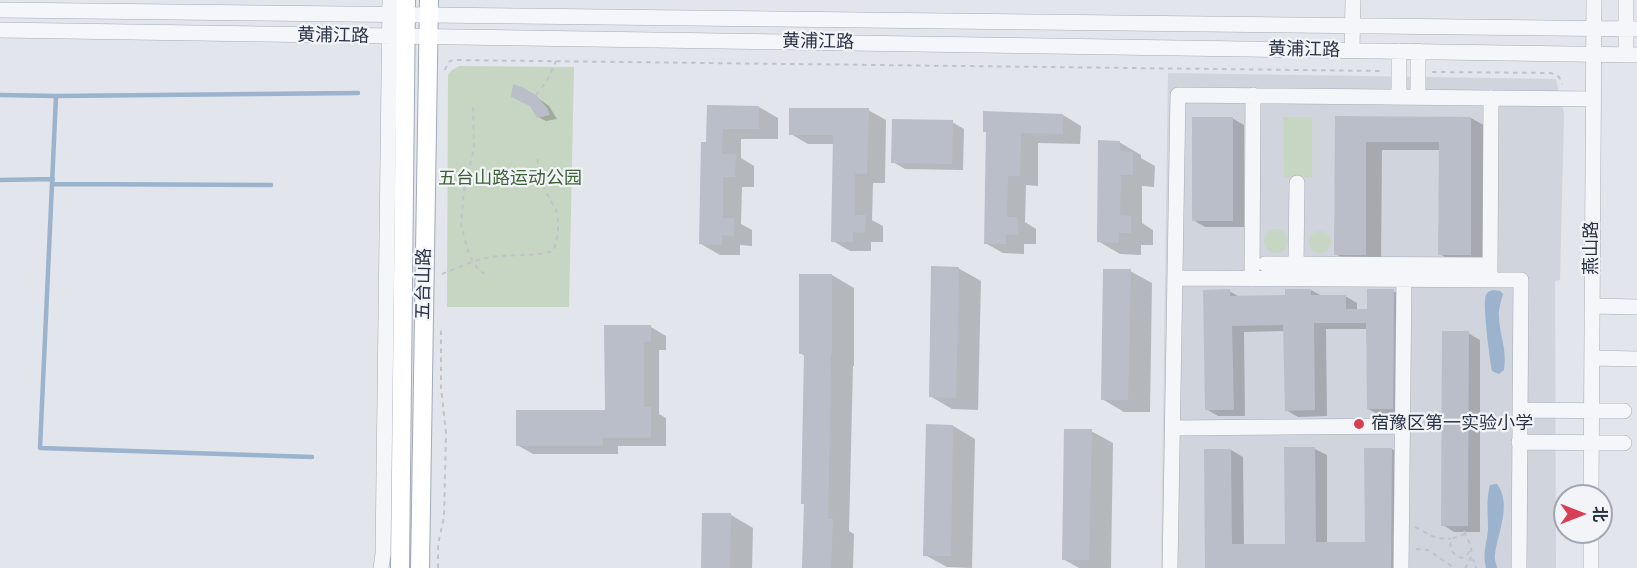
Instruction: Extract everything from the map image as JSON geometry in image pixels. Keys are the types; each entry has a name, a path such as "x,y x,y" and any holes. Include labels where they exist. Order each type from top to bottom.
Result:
{"main road":[{"name":"五台山路","path":"398,7 400,568"},
{"name":"五台山路","path":"420,568 429,7"}],"street":[{"path":"1352,50 1353,0"},
{"name":"燕山路","path":"1591,484 1594,0"},
{"path":"1626,0 1631,29 1632,55"},
{"name":"黄浦江路","path":"0,10 153,6 429,7 1352,26 1631,29"},
{"name":"黄浦江路","path":"0,30 1632,55"},
{"path":"381,568 397,37"},
{"path":"1399,51 1399,97"},
{"path":"1418,51 1418,97"},
{"path":"1170,568 1178,95 1593,99"},
{"path":"1252,279 1253,95"},
{"path":"1490,273 1491,98"},
{"path":"1296,265 1297,183"},
{"path":"1265,264 1490,273 1521,280 1519,568"},
{"path":"1175,278 1404,279 1490,273"},
{"path":"1401,568 1404,279"},
{"path":"1592,306 1637,307"},
{"path":"1592,358 1637,359"},
{"path":"1520,410 1624,411"},
{"path":"1173,428 1403,426"},
{"path":"1519,442 1624,443"},
{"path":"1591,544 1591,568"}],"path":[{"path":"444,72 448,62 453,60 1399,71"},
{"path":"536,95 547,81 556,61"},
{"path":"1418,71 1551,73 1559,77 1562,83 1562,99"},
{"path":"473,107 474,148 464,190 461,216 463,236 473,262 486,275"},
{"path":"442,274 490,257 544,254 554,250 558,232 556,210 540,181 537,157"},
{"path":"531,254 532,260"},
{"path":"438,568 438,544 444,517 446,433 441,387 441,330"},
{"path":"1402,525 1415,527 1436,538 1451,539 1465,532 1471,549 1471,559 1465,568"},
{"path":"1451,539 1451,549 1456,556 1462,558 1471,549"},
{"path":"1402,548 1428,550 1452,568"},
{"path":"1471,559 1475,562 1476,568"}],"shaded area":[{"name":"宿豫区第一实验小学","path":"1168,73 1556,79 1564,114 1560,280 1555,281 1556,484 1553,484 1553,544 1556,544 1556,568 1161,568"}],"green space":[{"name":"五台山路运动公园","path":"459,66 574,67 569,307 447,307 448,75"},
{"path":"1283,117 1312,117 1312,177 1284,177"},
{"path":"1276,229 1285,232 1288,241 1285,250 1276,253 1267,250 1264,241 1267,232"},
{"path":"1320,231 1328,234 1331,242 1328,250 1320,253 1312,250 1309,242 1312,234"}],"water":[{"path":"1494,290 1503,294 1499,315 1505,362 1504,370 1499,374 1492,371 1486,319 1486,295"},
{"path":"1497,484 1504,509 1495,556 1497,568 1486,568 1488,496 1490,485"}],"building":[{"path":"513,84 536,95 550,115 537,118 530,106 511,97"},
{"path":"707,105 759,106 759,129 723,129 722,154 736,154 735,177 723,177 723,218 734,218 734,236 722,235 722,245 699,244 701,142 706,142"},
{"path":"789,108 869,108 867,174 855,174 855,215 866,215 865,233 853,232 853,242 831,242 833,135 789,135"},
{"path":"983,111 1063,114 1063,134 1021,133 1020,176 1008,176 1007,217 1018,217 1018,235 1006,234 1006,244 984,244 986,132 983,132"},
{"path":"1335,116 1471,117 1471,255 1438,255 1439,142 1366,142 1366,255 1334,255"},
{"path":"1192,117 1233,117 1233,221 1192,221"},
{"path":"892,119 953,120 952,164 891,163"},
{"path":"1098,140 1120,141 1120,151 1133,152 1133,175 1121,175 1120,215 1131,216 1131,233 1119,233 1119,243 1097,242"},
{"path":"931,266 959,267 956,398 929,397"},
{"path":"1103,269 1131,269 1128,400 1101,400"},
{"path":"799,274 832,274 828,519 833,519 831,568 802,568 804,354 799,354"},
{"path":"1230,289 1230,296 1285,295 1285,289 1311,289 1311,295 1346,295 1346,309 1367,309 1367,289 1394,289 1393,409 1367,409 1366,323 1314,323 1315,410 1285,411 1283,325 1232,326 1234,410 1205,410 1203,290"},
{"path":"604,325 651,325 651,342 644,342 644,407 651,407 651,438 603,438 603,446 516,446 516,410 605,410"},
{"path":"1442,331 1469,331 1468,526 1441,526"},
{"path":"926,424 953,425 951,556 923,556"},
{"path":"1064,429 1092,429 1089,560 1062,560"},
{"path":"1284,447 1315,447 1316,542 1365,542 1364,448 1392,448 1391,568 1205,568 1204,449 1231,449 1232,544 1285,544"},
{"path":"702,513 731,513 730,568 701,568"}],"waterway":[{"path":"0,95 358,93"},
{"path":"56,96 40,448 312,457"},
{"path":"0,180 53,179"},
{"path":"53,184 271,185"}],"place":[{"name":"宿豫区第一实验小学","path":"1359,424"}]}
